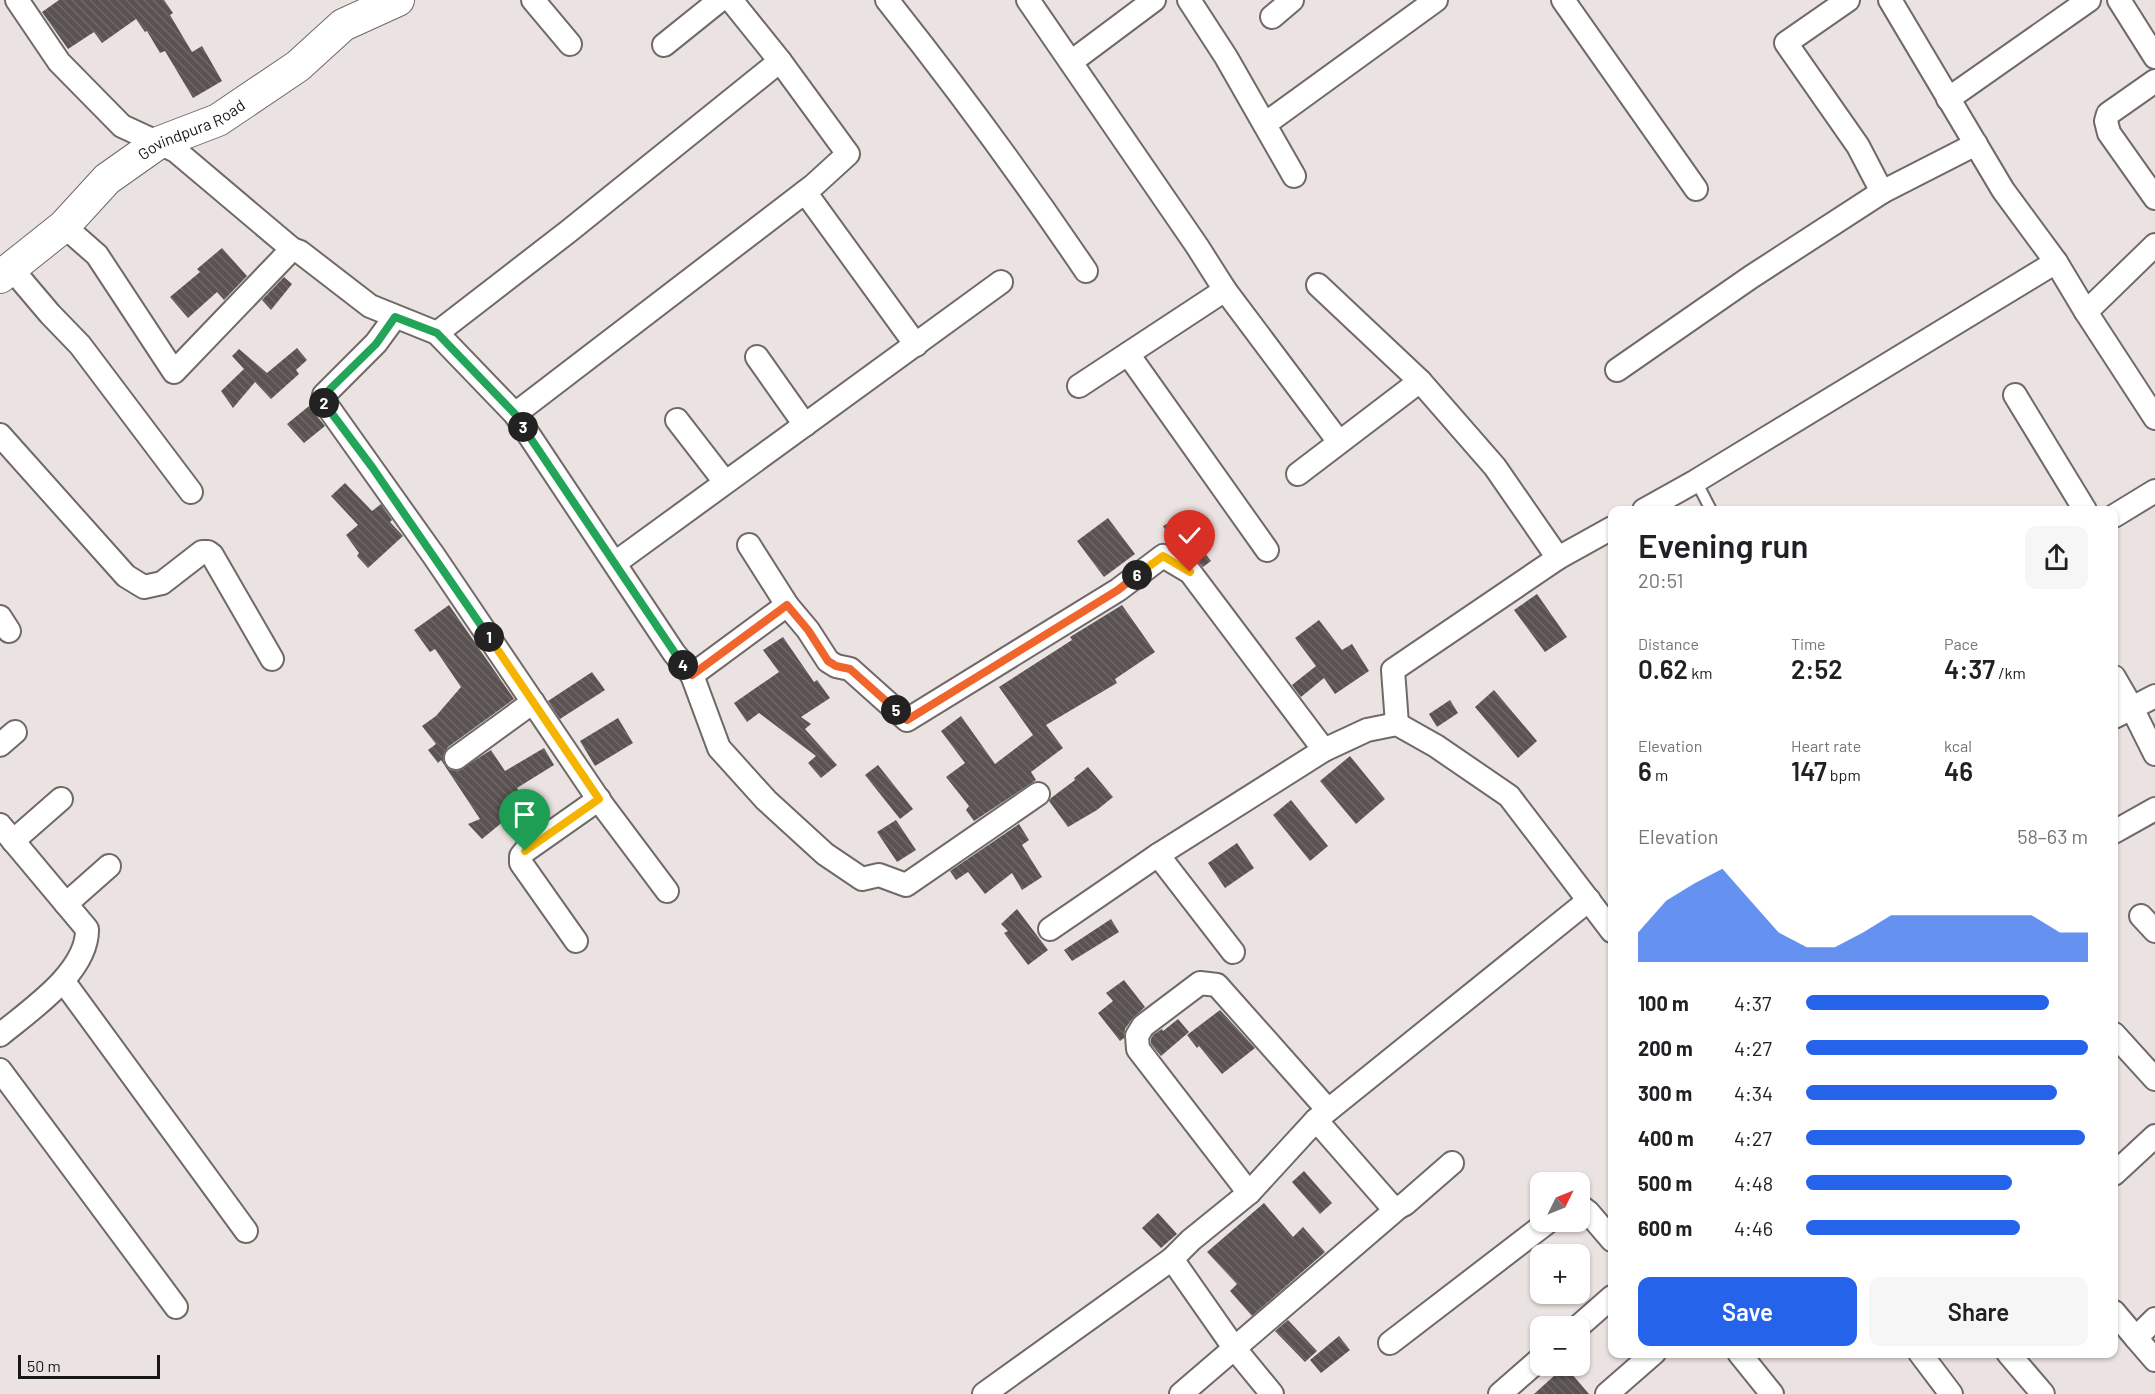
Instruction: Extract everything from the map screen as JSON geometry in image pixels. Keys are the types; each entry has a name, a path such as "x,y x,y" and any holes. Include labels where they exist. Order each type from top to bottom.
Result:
{"street":[{"path":"16,0 59,62 122,126 176,151 292,249 300,252 370,306 437,333 515,414 674,653 692,675 719,748 766,800 816,847 862,879 879,875 906,885 1038,794"},
{"name":"Govindpura Road","path":"5,273 64,226 107,179 158,143 218,120 298,66 343,24 398,0"},
{"path":"533,0 570,44"},
{"path":"664,45 720,0"},
{"path":"515,414 805,192 848,154 780,61 731,0"},
{"path":"887,0 949,78 1030,188 1086,272"},
{"path":"1028,0 1225,290 1339,442"},
{"path":"1071,62 1154,0"},
{"path":"1189,0 1226,57 1294,176"},
{"path":"1272,17 1292,0"},
{"path":"1265,124 1436,0"},
{"path":"1563,0 1696,189"},
{"path":"1848,0 1786,43 1858,146 1882,192"},
{"path":"1890,0 2003,190 2056,262 2155,418"},
{"path":"1948,99 2089,0"},
{"path":"2119,0 2155,57"},
{"path":"437,333 578,224 780,61"},
{"path":"2155,81 2108,114 2106,121 2109,133 2155,198"},
{"path":"1617,370 1751,277 1882,192 1976,144"},
{"path":"805,192 916,345"},
{"path":"64,226 97,255 174,372 292,249"},
{"path":"2086,312 2155,245"},
{"path":"1651,506 2056,262"},
{"path":"5,273 80,345 191,492"},
{"path":"615,564 1001,282"},
{"path":"1318,285 1420,381 1495,467 1558,558"},
{"path":"1079,386 1225,290"},
{"path":"395,317 376,344 324,395 323,400 372,467 599,799 667,891"},
{"path":"1128,354 1267,550"},
{"path":"757,357 805,425"},
{"path":"1298,474 1420,381"},
{"path":"2014,395 2083,506"},
{"path":"677,420 725,482"},
{"path":"0,435 126,576 144,587 162,583 202,552 212,555 272,659"},
{"path":"2118,513 2155,490"},
{"path":"1397,724 1394,670 1558,558 1608,530"},
{"path":"749,545 787,605 808,630 828,661 836,666 850,669 907,720 1118,590 1163,556 1190,572 1324,750"},
{"path":"692,675 787,605"},
{"path":"2118,693 2123,713 2155,754"},
{"path":"2123,713 2155,696"},
{"path":"456,758 533,702"},
{"path":"1050,929 1158,855 1324,750 1367,730 1397,724 1436,746 1509,796 1608,926"},
{"path":"0,1035 64,982 87,942 87,929 7,833 61,799"},
{"path":"576,941 521,863 521,856 599,799"},
{"path":"2118,830 2155,809"},
{"path":"1158,855 1233,952"},
{"path":"66,904 109,866"},
{"path":"984,1394 1172,1259 1191,1240 1249,1193 1322,1115 1589,900"},
{"path":"64,982 246,1232"},
{"path":"1249,1193 1138,1049 1137,1036 1143,1026 1200,983 1217,986 1322,1115 1388,1204 1393,1208 1399,1208"},
{"path":"2118,1038 2155,1079"},
{"path":"0,1070 176,1307"},
{"path":"2118,1170 2155,1136"},
{"path":"1181,1394 1452,1163"},
{"path":"1590,1214 1608,1235"},
{"path":"1390,1343 1535,1232"},
{"path":"1172,1259 1235,1349 1272,1394"},
{"path":"1590,1316 1608,1301"},
{"path":"2118,1317 2155,1360"},
{"path":"2136,1338 2155,1318"},
{"path":"1607,1394 1648,1358"},
{"path":"1742,1358 1772,1394"},
{"path":"1924,1358 1952,1394"},
{"path":"2012,1358 2043,1394"},
{"path":"1500,1394 1530,1368"}],"lane":[{"path":"1696,481 1709,506"}],"building":[{"path":"59,0 164,0 173,13 170,15 192,52 202,46 222,81 193,98 165,51 160,53 147,31 145,32 136,19 102,43 94,32 68,49 42,12"},
{"path":"222,248 247,276 224,300 217,292 188,318 170,297 200,272 197,269"},
{"path":"284,277 292,284 271,310 262,300"},
{"path":"297,348 307,360 296,370 299,374 271,399 255,382 233,408 221,391 244,369 232,356 239,349 267,373"},
{"path":"309,406 325,426 304,443 287,424"},
{"path":"345,483 372,511 381,504 392,520 390,522 403,536 368,568 357,556 359,553 346,535 358,525 331,496"},
{"path":"1108,518 1135,554 1104,577 1077,541"},
{"path":"1178,518 1211,561 1203,567 1197,560 1176,548 1163,526"},
{"path":"1537,594 1567,637 1545,652 1514,610"},
{"path":"449,605 514,699 448,747 443,760 450,770 458,771 491,750 505,771 544,748 554,765 517,788 541,823 523,836 510,816 482,839 468,824 480,819 441,760 438,763 428,750 436,744 422,726 436,716 461,687 435,649 430,652 414,630"},
{"path":"1122,605 1155,652 1115,679 1117,683 1046,725 1063,748 1031,772 1036,780 974,821 966,810 969,806 946,777 965,763 941,731 961,716 995,764 1033,735 999,687 1072,640 1070,637"},
{"path":"1319,620 1342,650 1352,644 1369,671 1335,694 1324,678 1301,697 1292,685 1316,666 1295,638"},
{"path":"783,637 814,682 817,680 830,698 801,717 811,724 805,729 837,765 821,778 808,763 816,756 759,713 747,722 734,703 779,672 763,650"},
{"path":"592,672 605,690 560,719 548,701"},
{"path":"1494,690 1537,741 1518,758 1475,707"},
{"path":"1450,700 1458,713 1437,727 1429,714"},
{"path":"618,718 633,743 595,766 580,741"},
{"path":"1350,756 1385,799 1356,824 1320,781"},
{"path":"878,765 913,809 900,819 865,775"},
{"path":"1088,767 1113,797 1097,810 1068,827 1049,801"},
{"path":"1291,800 1328,846 1310,861 1273,815"},
{"path":"896,820 916,850 897,862 877,832"},
{"path":"1019,824 1029,840 1022,845 1042,877 1022,890 1012,873 985,894 968,872 956,880 950,871"},
{"path":"1237,843 1254,868 1225,888 1208,863"},
{"path":"1017,909 1048,950 1028,965 1004,933 1008,931 1001,924"},
{"path":"1111,919 1119,932 1072,961 1064,950"},
{"path":"1124,980 1145,1007 1132,1019 1125,1029 1124,1038 1120,1041 1098,1013 1113,1001 1106,993"},
{"path":"1220,1010 1255,1048 1222,1074 1187,1035"},
{"path":"1178,1019 1189,1032 1161,1056 1151,1044 1151,1039 1153,1035 1162,1029 1163,1031"},
{"path":"1304,1171 1332,1203 1320,1214 1292,1182"},
{"path":"1264,1203 1293,1237 1303,1227 1325,1252 1252,1316 1230,1291 1237,1284 1207,1252"},
{"path":"1158,1213 1177,1234 1161,1248 1142,1228"},
{"path":"1288,1320 1317,1351 1305,1362 1275,1331"},
{"path":"1339,1336 1350,1350 1321,1373 1310,1360"},
{"path":"1554,1376 1574,1376 1589,1394 1534,1394"}],"route":[{"path":"525,851 599,799 372,467 323,400 324,395 376,344 395,317 437,333 515,414 674,653 692,675 787,605 808,630 828,661 836,666 850,669 907,720 1118,590 1163,556 1190,572"}]}
